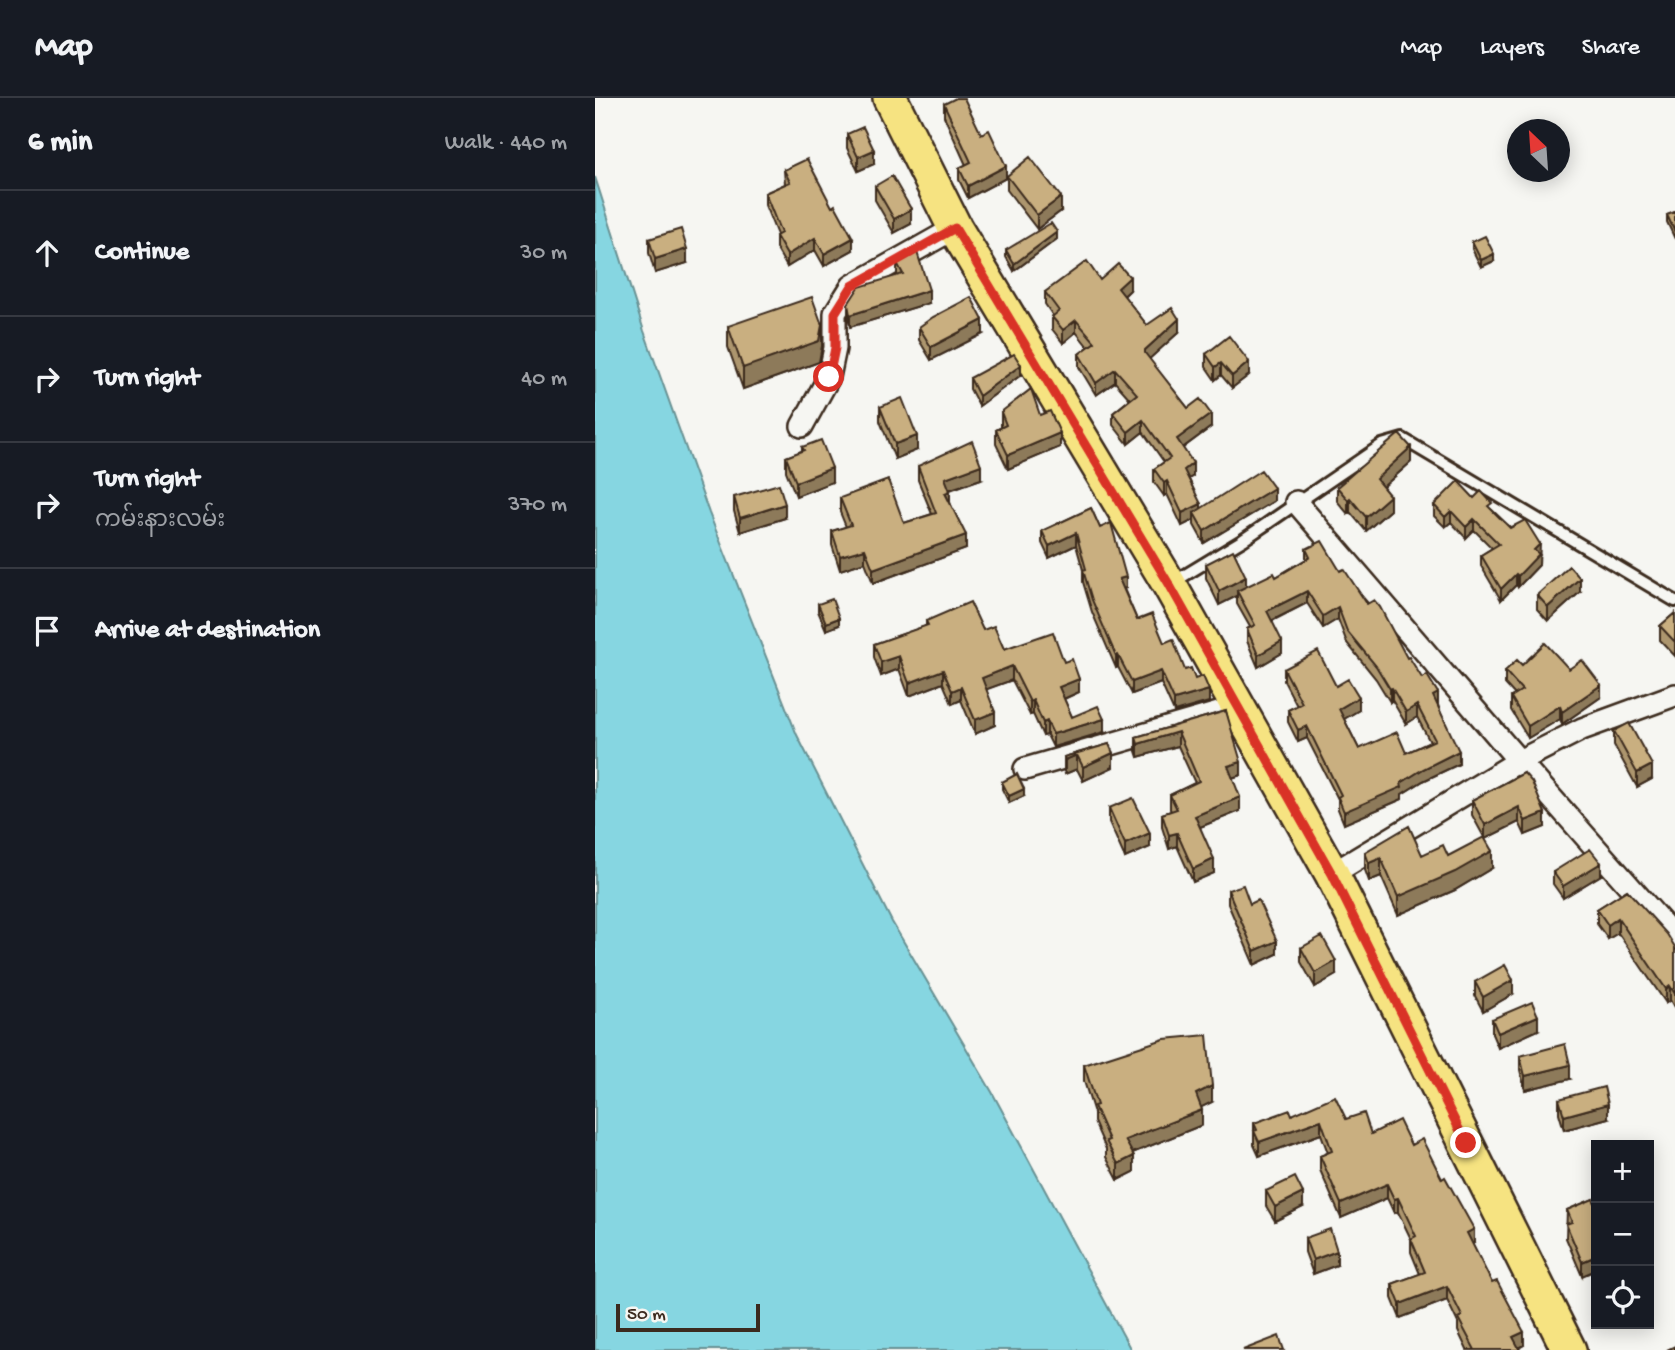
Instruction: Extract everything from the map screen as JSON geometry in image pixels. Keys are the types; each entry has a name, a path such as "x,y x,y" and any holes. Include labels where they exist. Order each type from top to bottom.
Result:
{"main road":[{"path":"890,98 955,228 1169,584 1332,874 1569,1350"}],"street":[{"path":"802,426 829,377 835,348 835,313 852,286 955,228"},
{"path":"1296,502 1675,938"},
{"path":"1332,874 1519,761 1582,729 1675,695"},
{"path":"1025,769 1239,707"}],"lane":[{"path":"1169,584 1243,540 1382,445 1403,439 1675,601"}],"water":[{"path":"595,177 644,331 709,513 797,735 892,922 992,1092 1131,1350 595,1350"}],"building":[{"path":"956,98 964,98 981,134 989,130 1006,166 968,186 959,168 971,162 944,104"},
{"path":"863,127 874,150 858,157 847,134"},
{"path":"1030,157 1061,197 1037,215 1007,176"},
{"path":"807,159 832,207 835,205 853,238 824,254 815,238 787,255 776,236 781,233 765,193 790,182 784,170"},
{"path":"892,176 911,209 894,219 875,186"},
{"path":"1675,212 1675,232 1667,215"},
{"path":"1051,223 1057,232 1014,264 1006,250"},
{"path":"681,229 687,249 655,259 649,239"},
{"path":"1485,236 1494,254 1481,260 1472,242"},
{"path":"917,252 929,290 850,315 848,304 859,287 903,274 897,263"},
{"path":"1087,261 1100,280 1118,264 1130,277 1118,288 1147,325 1172,308 1179,319 1145,350 1145,353 1188,408 1200,399 1211,414 1177,439 1193,463 1184,470 1201,504 1182,513 1167,481 1164,483 1154,469 1170,458 1143,420 1128,432 1113,413 1137,394 1115,369 1096,383 1079,354 1095,342 1076,320 1063,330 1052,317 1059,311 1045,292"},
{"path":"812,297 822,325 819,341 743,368 728,326"},
{"path":"971,297 983,320 931,347 919,327"},
{"path":"1229,336 1249,362 1232,376 1221,363 1215,367 1206,354"},
{"path":"1014,354 1021,365 979,396 970,378"},
{"path":"1031,389 1040,415 1050,411 1060,433 1008,455 996,430 1006,425 1001,412"},
{"path":"902,398 917,436 895,444 880,407"},
{"path":"1399,434 1411,447 1376,479 1390,496 1366,517 1337,487"},
{"path":"821,440 832,468 796,482 786,457"},
{"path":"972,441 981,465 945,478 950,491 945,493 966,535 873,569 865,549 840,556 832,531 851,525 840,498 888,480 904,523 936,513 918,466"},
{"path":"1261,470 1274,488 1204,531 1194,513"},
{"path":"1458,481 1474,498 1481,491 1492,503 1488,506 1510,528 1525,520 1540,544 1534,550 1539,554 1501,589 1481,555 1499,544 1474,519 1466,527 1451,511 1445,517 1434,505"},
{"path":"779,484 785,504 740,518 734,497"},
{"path":"1091,508 1100,528 1111,523 1126,577 1119,579 1137,620 1152,614 1164,643 1173,639 1185,670 1191,668 1195,679 1203,676 1209,690 1174,700 1161,671 1132,682 1118,655 1116,656 1092,600 1076,533 1049,546 1042,531"},
{"path":"1322,541 1340,571 1344,569 1367,604 1374,600 1380,607 1407,658 1409,657 1422,678 1427,675 1438,693 1433,696 1459,751 1423,769 1401,783 1402,787 1344,812 1338,797 1341,795 1307,726 1298,730 1288,710 1302,703 1284,669 1318,651 1336,686 1348,679 1359,697 1339,709 1359,749 1397,732 1406,753 1435,740 1417,705 1406,712 1376,666 1347,631 1338,607 1323,616 1307,591 1267,611 1282,641 1258,655 1247,629 1255,625 1237,591 1274,573 1276,577 1310,557 1306,549"},
{"path":"1233,550 1246,577 1219,591 1206,564"},
{"path":"1569,566 1580,578 1548,607 1537,595"},
{"path":"832,599 839,618 826,623 818,604"},
{"path":"970,602 983,630 994,626 1004,649 1053,632 1064,662 1072,659 1079,679 1059,687 1072,717 1098,706 1104,719 1053,734 1047,721 1043,723 1033,700 1030,702 1012,666 982,678 995,712 975,720 961,687 952,691 943,670 909,683 899,656 881,662 874,644 928,625 926,621"},
{"path":"1675,613 1675,642 1660,626"},
{"path":"1545,643 1569,669 1582,660 1601,685 1562,712 1560,706 1528,726 1511,697 1522,690 1505,671 1517,660 1522,665"},
{"path":"1226,711 1241,762 1228,766 1240,797 1195,816 1214,859 1193,869 1177,833 1169,835 1162,814 1177,809 1170,795 1199,781 1178,732 1138,744 1136,737"},
{"path":"1629,723 1652,765 1637,773 1614,731"},
{"path":"1109,744 1113,753 1083,767 1077,755 1065,760 1064,757"},
{"path":"1524,773 1532,782 1545,813 1525,821 1519,807 1485,825 1472,800"},
{"path":"1017,774 1024,789 1009,796 1002,782"},
{"path":"1133,798 1150,833 1125,844 1109,808"},
{"path":"1409,826 1422,855 1443,845 1448,856 1484,837 1492,851 1455,872 1398,897 1381,858 1369,863 1365,852"},
{"path":"1590,849 1601,863 1563,886 1553,872"},
{"path":"1243,885 1250,904 1258,900 1277,941 1254,951 1228,890"},
{"path":"1627,890 1667,934 1675,947 1675,994 1670,986 1666,989 1618,918 1608,925 1597,909"},
{"path":"1322,936 1336,961 1315,973 1301,948"},
{"path":"1505,965 1513,980 1483,997 1475,982"},
{"path":"1532,1002 1538,1016 1498,1033 1492,1019"},
{"path":"1207,1035 1212,1086 1196,1094 1202,1110 1125,1140 1134,1156 1118,1164 1106,1141 1109,1140 1094,1106 1097,1105 1084,1065 1164,1039"},
{"path":"1565,1044 1570,1065 1525,1076 1520,1056"},
{"path":"1604,1087 1608,1104 1564,1116 1559,1099"},
{"path":"1335,1096 1346,1119 1364,1113 1371,1134 1399,1120 1411,1145 1422,1139 1442,1179 1445,1177 1474,1229 1467,1233 1492,1283 1497,1281 1524,1332 1513,1337 1520,1350 1475,1350 1458,1318 1462,1316 1447,1286 1400,1304 1392,1284 1425,1272 1411,1239 1416,1236 1398,1198 1394,1199 1387,1184 1341,1204 1320,1156 1332,1151 1321,1120 1259,1142 1254,1123 1290,1110 1292,1115"},
{"path":"1295,1177 1303,1193 1275,1207 1266,1191"},
{"path":"1591,1200 1591,1258 1582,1262 1566,1224 1572,1222 1567,1210"},
{"path":"1330,1229 1337,1251 1313,1260 1305,1238"},
{"path":"1279,1336 1284,1350 1243,1350"}],"route":[{"path":"829,377 835,348 835,313 852,286 955,228 1169,584 1239,707 1332,874 1466,1143"}]}
